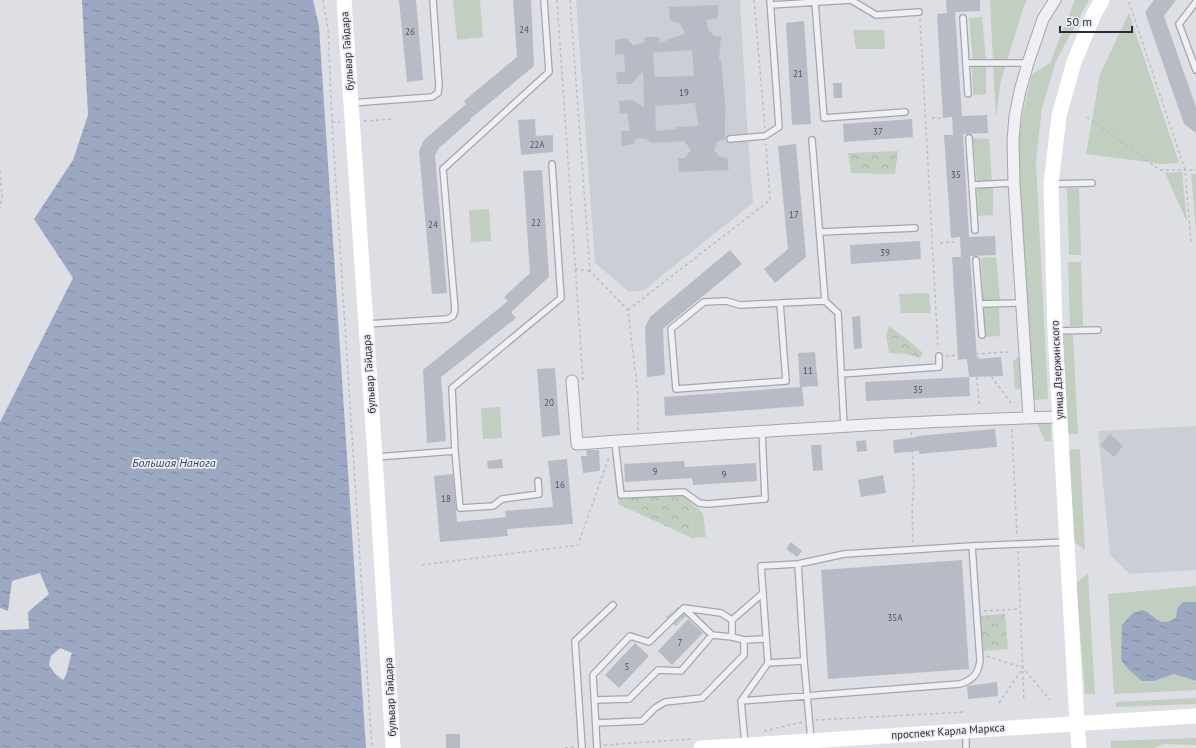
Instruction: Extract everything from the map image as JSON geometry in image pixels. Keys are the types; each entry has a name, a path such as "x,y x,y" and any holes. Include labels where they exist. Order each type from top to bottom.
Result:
{"street":[{"name":"бульвар Гайдара","path":"344,0 393,748"},
{"path":"1029,417 1023,303 1014,183 1013,141 1015,116 1028,63 1043,19 1055,0"},
{"name":"улица Дзержинского","path":"1080,748 1077,724 1055,331 1051,184 1059,116 1074,62 1094,14 1102,0"},
{"path":"572,381 576,444 844,426 1060,416"},
{"name":"проспект Карла Маркса","path":"699,743 745,740 811,740 1196,716"}],"lane":[{"path":"351,103 432,96 438,93 439,86 433,0"},
{"path":"366,324 447,320 453,316 455,310 443,169 550,72 544,0"},
{"path":"730,139 765,136 779,127 771,2 851,0 876,15 920,12"},
{"path":"815,2 824,118 905,112"},
{"path":"1196,2 1179,24 1196,70"},
{"path":"963,18 968,94"},
{"path":"966,63 1028,63"},
{"path":"969,138 975,230"},
{"path":"812,140 825,300 838,313 844,426"},
{"path":"538,481 539,494 502,499 493,506 460,508 452,388 562,298 552,164"},
{"path":"1051,184 1081,184 1092,182"},
{"path":"972,185 1014,183"},
{"path":"820,232 915,228"},
{"path":"976,260 982,335"},
{"path":"780,303 786,381 676,389 671,329 704,302 726,302 740,305 825,300"},
{"path":"980,304 1023,303"},
{"path":"1055,331 1098,330"},
{"path":"841,374 939,367 939,356"},
{"path":"615,442 621,495 684,492 699,503 708,504 764,499 762,431"},
{"path":"375,457 456,451"},
{"path":"745,740 741,701 768,662 761,566 798,564 844,554 913,549 1067,542"},
{"path":"741,701 960,684 968,682 975,676 979,669 980,653 972,546"},
{"path":"798,564 811,740"},
{"path":"732,637 732,620 763,593"},
{"path":"582,747 575,641 612,605"},
{"path":"684,608 722,613 732,620"},
{"path":"684,608 712,635 744,640 766,638"},
{"path":"597,747 593,675 630,636 649,642 684,608"},
{"path":"595,700 628,699 658,670 681,671 712,635"},
{"path":"596,723 642,721 655,708 665,702 702,698 744,655 744,640"},
{"path":"768,662 804,661"},
{"path":"965,730 966,748"}],"path":[{"path":"323,0 328,28 332,122 372,748"},
{"path":"557,0 583,386"},
{"path":"570,0 590,270 628,310 638,394 639,439"},
{"path":"628,310 770,200 754,0"},
{"path":"1129,2 1185,170 1192,242"},
{"path":"920,12 939,356 1008,352"},
{"path":"1087,117 1160,170 1196,170"},
{"path":"932,118 942,118"},
{"path":"0,171 2,197 0,209"},
{"path":"940,243 954,242"},
{"path":"575,269 590,270"},
{"path":"975,354 1011,403"},
{"path":"975,354 979,404"},
{"path":"911,423 914,482 912,509 913,549"},
{"path":"1012,427 1024,701"},
{"path":"422,565 578,545 605,465 615,442"},
{"path":"976,612 1020,609"},
{"path":"980,653 1023,668 1050,700"},
{"path":"999,703 1023,668"},
{"path":"745,740 809,720 965,712"},
{"path":"597,747 699,743"},
{"path":"565,748 582,747"}],"shaded area":[{"path":"576,0 740,0 753,203 644,290 629,292 595,263"},
{"path":"1196,426 1196,570 1130,574 1110,555 1098,431"}],"green space":[{"path":"453,0 480,0 483,37 457,40"},
{"path":"990,0 1027,0 1007,60 993,60"},
{"path":"1075,0 1089,0 1056,61 1042,108 1036,161 1048,399 1033,400 1019,175 1019,138 1023,112 1032,74 1050,63"},
{"path":"1129,13 1179,163 1163,164 1086,154 1100,74"},
{"path":"982,17 986,59 973,60 969,18"},
{"path":"853,30 884,30 885,49 856,49"},
{"path":"986,65 986,94 973,95 972,66"},
{"path":"993,65 1006,65 1001,80 996,118"},
{"path":"973,138 989,139 992,181 977,182"},
{"path":"898,151 895,174 851,173 848,153"},
{"path":"1182,172 1187,222 1165,173"},
{"path":"1191,174 1196,174 1196,230"},
{"path":"977,186 993,186 993,215 978,216"},
{"path":"1067,188 1079,188 1081,255 1069,255"},
{"path":"489,209 491,241 471,242 469,210"},
{"path":"996,257 1000,300 983,301 981,258"},
{"path":"1068,262 1081,262 1083,326 1070,326"},
{"path":"929,293 931,313 901,313 899,294"},
{"path":"999,305 1000,336 985,337 984,306"},
{"path":"889,326 923,353 920,358 907,354 889,353 886,335"},
{"path":"1060,335 1073,335 1078,434 1065,434"},
{"path":"1023,354 1024,390 1015,389 1013,361"},
{"path":"500,407 502,438 483,439 481,408"},
{"path":"1051,420 1051,441 1045,441 1036,421"},
{"path":"1080,449 1085,550 1074,542 1067,450"},
{"path":"682,495 690,502 692,538 618,504 618,499"},
{"path":"690,502 703,513 706,537 692,538"},
{"path":"1088,574 1095,694 1085,694 1076,583"},
{"path":"1196,586 1196,602 1183,602 1177,609 1176,618 1162,622 1150,613 1122,625 1122,637 1154,681 1174,674 1196,681 1196,690 1114,694 1108,594"},
{"path":"678,607 686,617 676,626 666,617"},
{"path":"1005,614 1008,649 982,651 980,616"},
{"path":"1196,698 1196,704 1116,707 1116,702"},
{"path":"1196,738 1196,745 1163,744 1154,748 1111,748 1111,741"}],"water":[{"name":"Большая Нанога","path":"82,0 313,0 319,26 366,748 0,748 0,630 29,629 28,612 49,594 40,573 12,581 8,611 0,608 0,422 73,278 34,219 73,160 88,115","holes":["60,648 72,653 66,674 63,680 56,675 49,665 51,656"]},
{"path":"1183,602 1196,602 1196,681 1174,674 1154,681 1142,681 1128,669 1121,660 1122,625 1133,613 1143,610 1158,620 1165,622 1170,621 1176,618 1177,609"}],"building":[{"path":"399,0 416,0 423,80 407,82"},
{"path":"513,0 531,0 534,66 470,119 471,120 439,148 435,155 447,293 432,294 419,151 424,140 466,104 464,101 517,57"},
{"path":"946,0 980,0 980,11 955,12 962,116 987,115 988,133 963,134 969,237 995,236 996,255 970,256 977,359 1001,357 1003,376 969,377 967,359 958,360 952,257 961,257 960,237 951,238 944,135 953,135 952,117 943,118 937,14 947,13"},
{"path":"1154,0 1176,0 1164,16 1196,107 1196,133 1184,124 1145,12"},
{"path":"718,5 718,18 707,20 708,29 714,36 721,36 719,60 721,60 726,113 725,139 717,142 714,150 720,157 727,158 729,170 679,172 678,158 685,158 691,150 684,141 651,143 646,139 637,138 633,144 622,146 621,131 630,131 627,113 620,114 619,101 632,100 644,107 643,71 631,84 617,84 616,72 625,72 624,54 615,55 615,40 626,38 633,45 644,43 645,37 659,37 660,43 685,33 680,24 670,20 669,7","holes":["692,50 694,76 655,77 653,53","695,103 698,126 677,127 677,129 656,131 655,106"]},
{"path":"804,21 811,124 792,125 786,23"},
{"path":"833,83 842,83 842,98 834,98"},
{"path":"535,119 536,136 553,135 553,152 521,155 518,120"},
{"path":"912,119 913,137 844,142 843,124"},
{"path":"796,144 806,257 775,283 764,269 788,249 778,146"},
{"path":"542,170 549,277 511,312 516,318 441,377 446,441 427,443 423,370 508,301 504,297 530,273 523,171"},
{"path":"920,241 921,259 851,264 850,245"},
{"path":"730,250 742,264 663,329 665,375 647,377 645,327 650,317"},
{"path":"860,316 862,348 854,349 852,317"},
{"path":"815,352 818,386 802,387 804,406 665,416 664,397 800,387 798,353"},
{"path":"555,368 560,435 542,437 537,369"},
{"path":"969,377 970,396 866,401 865,382"},
{"path":"995,429 997,447 919,454 919,451 894,453 893,440 917,436"},
{"path":"1110,434 1123,446 1114,457 1100,445"},
{"path":"866,440 867,451 857,452 856,441"},
{"path":"811,445 821,445 823,470 813,471"},
{"path":"586,450 599,450 600,471 583,473 581,456 587,456"},
{"path":"502,459 503,468 488,469 487,461"},
{"path":"567,459 573,524 507,529 508,536 440,542 434,476 453,474 457,522 506,517 505,511 553,507 548,461"},
{"path":"684,461 685,467 756,463 757,481 693,485 692,478 625,482 624,464"},
{"path":"883,475 886,493 861,497 858,480"},
{"path":"791,542 802,551 797,557 786,549"},
{"path":"962,560 969,669 828,679 821,570"},
{"path":"688,619 703,633 672,665 658,651"},
{"path":"635,643 649,656 619,688 605,675"},
{"path":"997,682 998,696 968,699 967,686"},
{"path":"446,734 460,734 460,748 446,748"}]}
